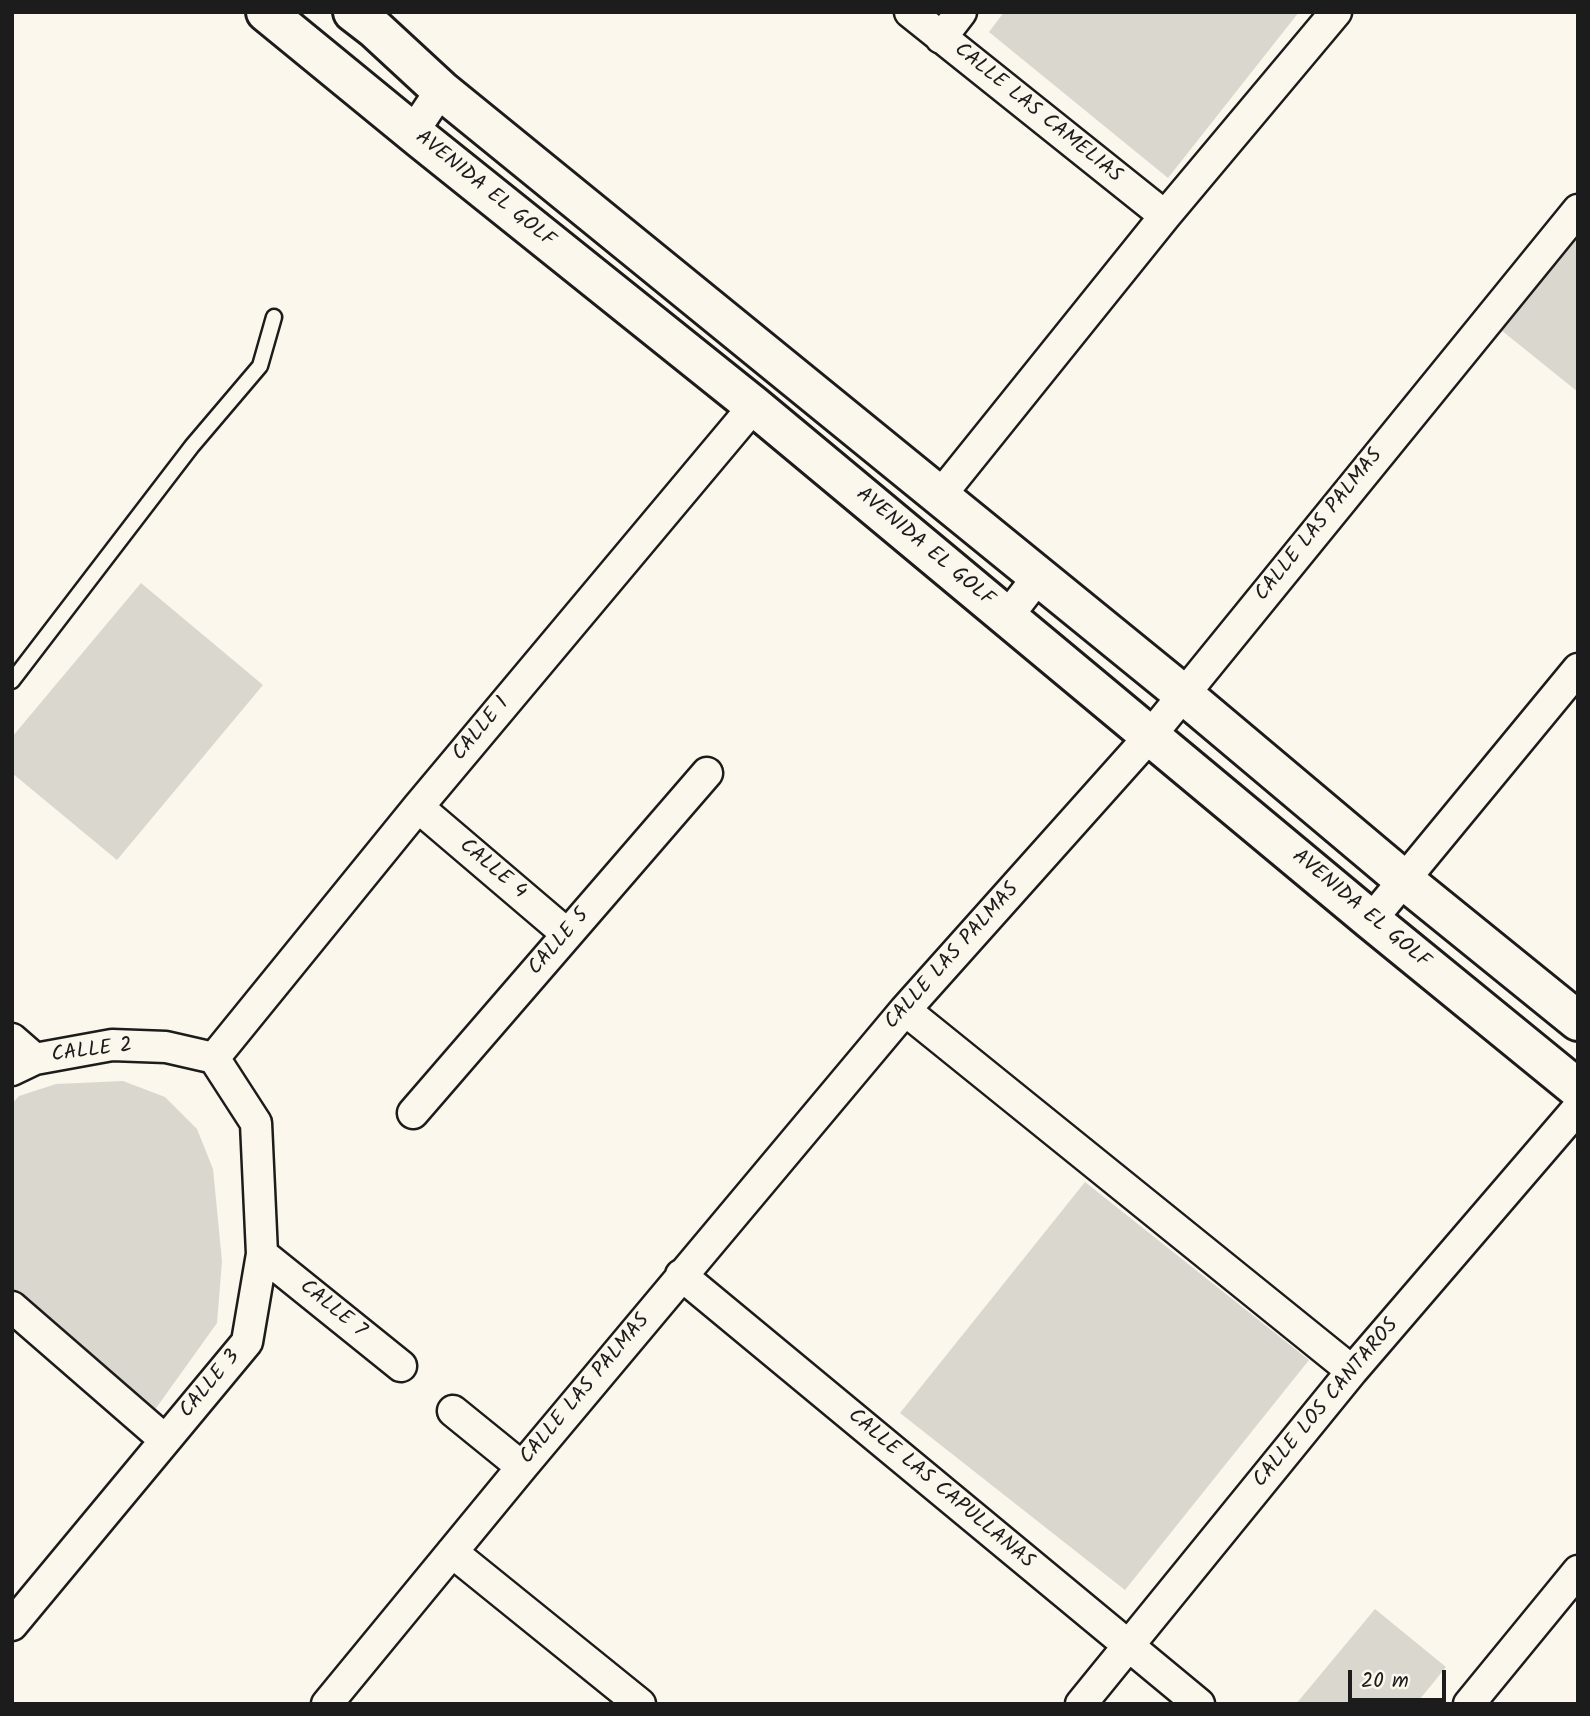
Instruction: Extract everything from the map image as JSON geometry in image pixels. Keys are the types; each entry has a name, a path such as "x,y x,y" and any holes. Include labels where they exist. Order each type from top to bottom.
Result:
{"main road":[{"name":"AVENIDA EL GOLF","path":"266,12 754,406 1578,1089"},
{"path":"372,18 441,90 1183,694 1578,1021"}],"street":[{"name":"CALLE LAS CAMELIAS","path":"909,12 1165,216"},
{"path":"941,38 961,12"},
{"path":"939,496 1165,216 1336,12"},
{"path":"413,132 441,90"},
{"name":"CALLE LAS PALMAS","path":"327,1704 681,1275 905,1010 1150,736 1578,210"},
{"name":"CALLE 1","path":"214,1058 418,807 754,406"},
{"path":"1007,617 1038,577"},
{"path":"1371,920 1578,669"},
{"name":"CALLE 5","path":"414,1113 707,773"},
{"name":"CALLE 4","path":"418,807 567,934"},
{"path":"905,1010 1352,1371"},
{"path":"12,1039 24,1064"},
{"name":"CALLE 2","path":"24,1064 112,1045 166,1047 214,1058"},
{"name":"CALLE 3","path":"12,1625 247,1342 262,1254 256,1123 214,1058"},
{"name":"CALLE LOS CANTAROS","path":"1081,1704 1352,1371 1578,1108"},
{"name":"CALLE 7","path":"262,1254 401,1366"},
{"name":"CALLE LAS CAPULLANAS","path":"681,1275 1199,1704"},
{"path":"12,1307 165,1440"},
{"path":"453,1411 522,1467"},
{"path":"452,1552 640,1704"},
{"path":"1469,1704 1578,1572"}],"lane":[{"path":"12,681 192,446 260,366 274,317"}],"shaded area":[{"path":"1004,12 1299,12 1168,178 989,32"},
{"path":"1578,238 1578,392 1501,330"},
{"path":"141,583 263,685 117,860 12,773 12,737"},
{"path":"123,1081 165,1097 197,1129 213,1169 222,1261 217,1323 149,1418 12,1296 12,1104 19,1096 56,1084"},
{"path":"1085,1182 1309,1360 1125,1590 900,1413"},
{"path":"1375,1609 1446,1667 1416,1704 1296,1704"}]}
